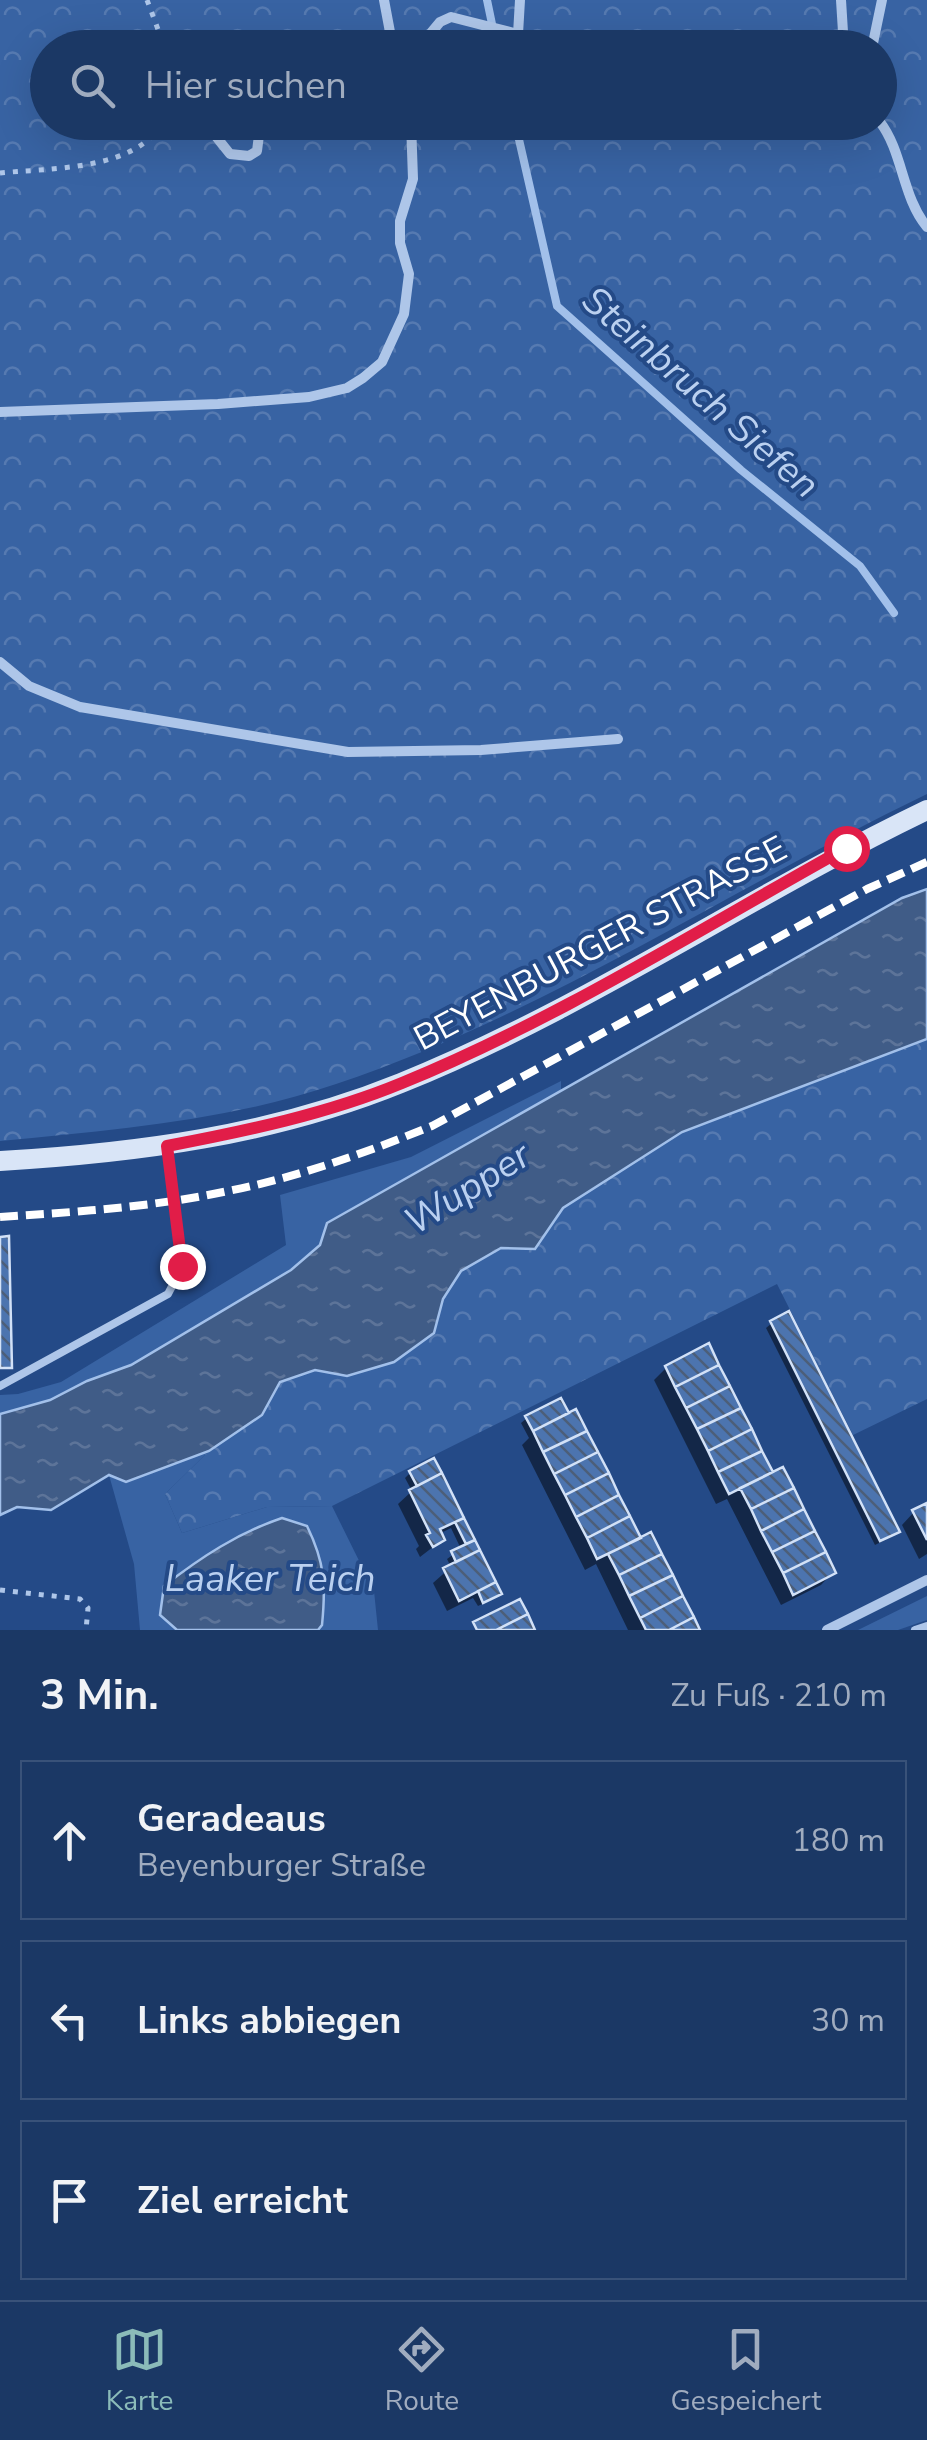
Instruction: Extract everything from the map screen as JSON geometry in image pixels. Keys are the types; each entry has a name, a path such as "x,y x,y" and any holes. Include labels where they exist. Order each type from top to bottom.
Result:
{"main road":[{"name":"BEYENBURGER STRASSE","path":"0,1161 167,1146 247,1130 401,1084 550,1013 846,848 927,810"}],"street":[{"path":"384,0 389,30"},
{"path":"518,30 520,0"},
{"path":"841,0 843,30"},
{"path":"876,30 882,0"},
{"path":"433,30 451,17 502,30"},
{"path":"219,140 230,154 250,156 257,151 258,140"},
{"path":"0,412 309,397 346,388 364,378 382,362 404,314 409,274 400,243 400,221 413,180 412,140"},
{"path":"891,140 898,166 927,227"},
{"path":"0,662 29,686 80,707 348,752 482,750 618,739"},
{"path":"826,1630 927,1580"}],"lane":[{"path":"0,1386 168,1294 182,1266 167,1146"},
{"path":"916,1630 927,1626"}],"path":[{"path":"147,0 159,30"},
{"path":"0,173 98,162 134,152 145,140"},
{"path":"0,1590 80,1600 88,1608 86,1630"}],"green space":[{"path":"0,0 927,0 927,794 563,987 413,1055 336,1084 254,1107 85,1133 0,1141"},
{"path":"927,1039 927,1399 853,1435 777,1284 332,1506 267,1507 182,1533 165,1494 209,1451 262,1415 280,1382 315,1370 347,1376 434,1333 443,1299 461,1271 501,1248 535,1248 563,1208 682,1132"},
{"path":"561,1081 561,1091 327,1223 320,1245 291,1270 131,1365 50,1400 0,1414 0,1395 61,1382 286,1245 280,1195 411,1157"},
{"path":"209,1451 165,1494 182,1533 267,1507 332,1506 374,1591 378,1630 318,1630 322,1625 251,1529 199,1559 165,1585 160,1615 177,1630 140,1630 134,1564 109,1475 126,1482"},
{"path":"927,1596 927,1620 898,1630 858,1630"}],"water":[{"name":"Wupper","path":"927,889 927,1039 682,1132 563,1208 535,1249 501,1248 461,1271 443,1299 434,1333 394,1362 347,1376 315,1370 280,1382 262,1415 209,1451 126,1482 109,1475 51,1510 17,1507 0,1515 0,1414 50,1400 131,1365 291,1270 320,1245 327,1223 902,898"},
{"name":"Laaker Teich","path":"282,1518 307,1526 318,1551 324,1598 322,1625 318,1630 177,1630 160,1615 164,1586 220,1547"}],"building":[{"path":"9,1236 12,1368 0,1368 0,1237"},
{"path":"789,1311 900,1532 880,1541 770,1321"},
{"path":"709,1343 719,1365 675,1387 665,1366"},
{"path":"719,1365 730,1386 686,1408 675,1387"},
{"path":"730,1386 741,1408 697,1429 686,1408"},
{"path":"561,1398 569,1413 533,1431 525,1416"},
{"path":"741,1408 752,1429 708,1451 697,1429"},
{"path":"576,1409 587,1431 543,1452 533,1431"},
{"path":"752,1429 762,1451 718,1472 708,1451"},
{"path":"587,1431 598,1452 554,1474 543,1452"},
{"path":"762,1451 773,1472 729,1494 718,1472"},
{"path":"598,1452 609,1473 565,1495 554,1474"},
{"path":"434,1458 442,1473 417,1486 409,1471"},
{"path":"783,1467 794,1488 751,1509 740,1488"},
{"path":"442,1473 464,1518 440,1529 445,1540 433,1547 409,1490"},
{"path":"609,1473 619,1495 576,1517 565,1495"},
{"path":"794,1488 804,1509 761,1531 751,1509"},
{"path":"619,1495 630,1516 587,1538 576,1517"},
{"path":"927,1503 927,1540 912,1510"},
{"path":"804,1509 815,1531 772,1552 761,1531"},
{"path":"630,1516 641,1538 597,1559 587,1538"},
{"path":"464,1518 475,1540 466,1544 455,1522"},
{"path":"815,1531 826,1552 783,1573 772,1552"},
{"path":"651,1532 662,1554 619,1575 608,1554"},
{"path":"475,1540 480,1550 456,1562 451,1551"},
{"path":"480,1550 496,1582 459,1601 443,1568"},
{"path":"826,1552 836,1573 793,1595 783,1573"},
{"path":"662,1554 673,1575 629,1596 619,1575"},
{"path":"673,1575 683,1596 640,1618 629,1596"},
{"path":"496,1582 502,1594 483,1603 478,1591"},
{"path":"683,1596 694,1617 669,1630 646,1630 640,1618"},
{"path":"520,1599 528,1614 496,1630 477,1630 473,1622"},
{"path":"528,1614 535,1630 496,1630"},
{"path":"694,1617 700,1630 669,1630"}],"waterway":[{"name":"Steinbruch Siefen","path":"487,0 493,30"},
{"name":"Steinbruch Siefen","path":"519,140 557,306 741,470 860,566 894,613"}],"railway":[{"path":"0,1217 200,1197 280,1179 382,1146 432,1126 867,889 927,862"}],"route":[{"path":"182,1266 167,1146 247,1130 401,1084 550,1013 846,848"}]}
